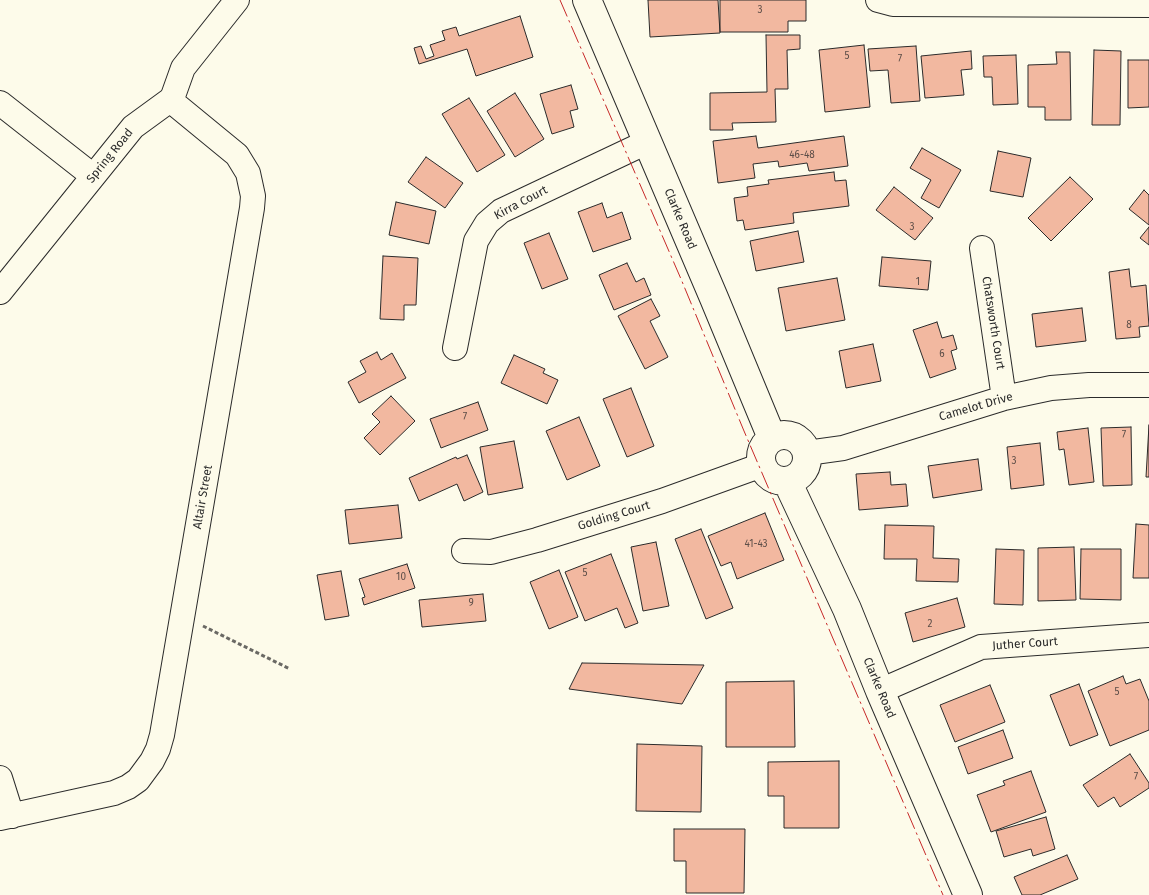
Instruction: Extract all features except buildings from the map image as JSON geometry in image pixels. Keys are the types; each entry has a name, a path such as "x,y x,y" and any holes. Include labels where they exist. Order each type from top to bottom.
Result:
{"main road":[{"name":"Clarke Road","path":"587,0 772,438"},
{"path":"779,435 794,436 805,446 808,453 806,468 795,479 787,481 772,478 762,465 762,450 772,438 779,435"},
{"name":"Clarke Road","path":"787,481 847,609 880,692 968,895"}],"street":[{"name":"Spring Road","path":"0,292 133,128 170,100 183,68 237,0"},
{"path":"878,0 893,4 1149,5"},
{"name":"Altair Street","path":"6,817 114,792 128,787 146,771 158,749 162,735 253,196 248,173 237,155 170,100"},
{"path":"0,103 94,176"},
{"name":"Kirra Court","path":"454,348 474,248 478,235 487,223 501,211 647,142"},
{"name":"Chatsworth Court","path":"982,248 1004,398"},
{"name":"Camelot Drive","path":"808,453 843,448 1004,398 1051,388 1149,384"},
{"name":"Golding Court","path":"464,551 491,552 537,540 662,501 762,465"},
{"name":"Juther Court","path":"880,692 981,648 1149,635"},
{"path":"0,778 6,817"}],"path":[{"path":"182,616 290,669"}],"power":[{"path":"560,0 943,895"}]}
